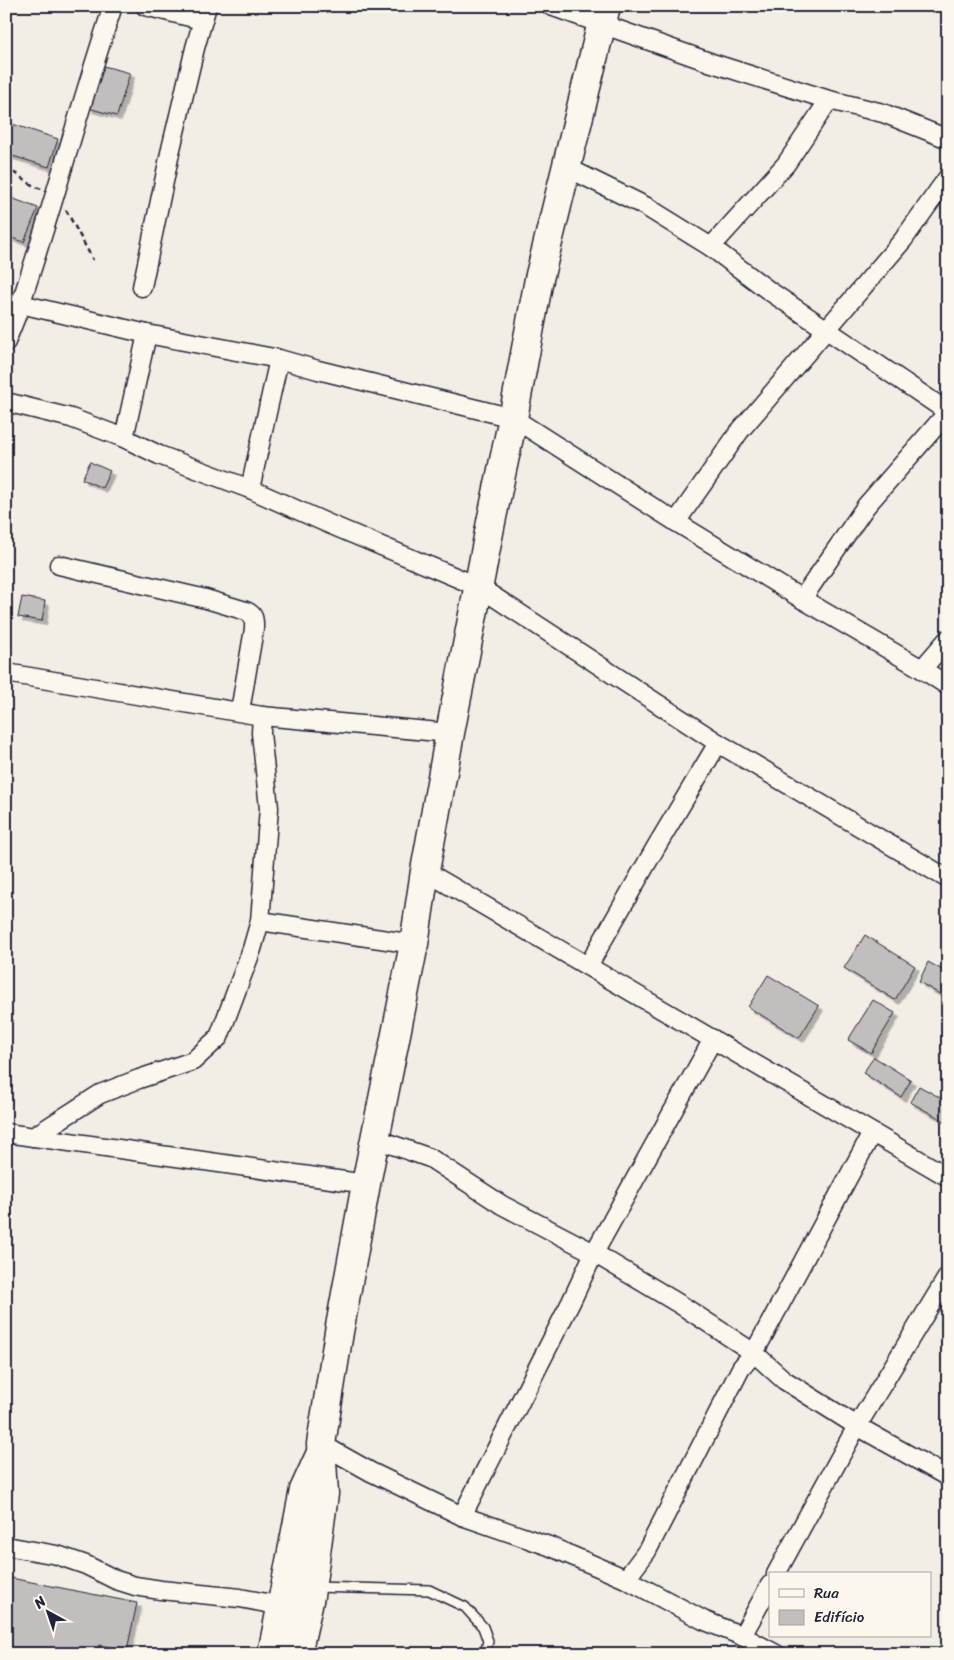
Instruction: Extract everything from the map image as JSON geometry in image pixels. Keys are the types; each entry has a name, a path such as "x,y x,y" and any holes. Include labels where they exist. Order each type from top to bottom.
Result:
{"main road":[{"path":"272,1654 295,1590 324,1494 321,1448 342,1316 366,1184 414,944 450,733 514,418 532,312 603,15"},
{"path":"295,1590 306,1616 297,1654"}],"street":[{"path":"6,342 21,304 88,80 113,6"},
{"path":"142,287 170,152 205,13 145,6"},
{"path":"551,6 603,15 712,63 829,100 883,113 948,139"},
{"path":"711,247 786,164 829,100"},
{"path":"566,167 646,206 711,247 768,290 948,412 866,506 802,599"},
{"path":"676,522 738,432 903,240 948,177"},
{"path":"21,304 146,334 280,359 514,418 676,522 948,686"},
{"path":"124,438 146,334"},
{"path":"250,489 280,359"},
{"path":"6,402 71,418 124,438 159,455 250,489 479,587 718,743 948,879"},
{"path":"59,565 206,600 252,614 254,617 254,629 240,711"},
{"path":"922,669 948,639"},
{"path":"6,673 262,716 450,733"},
{"path":"32,1137 100,1094 193,1061 220,1037 252,949 260,921 270,808 261,733 262,716"},
{"path":"588,966 718,743"},
{"path":"425,871 948,1177"},
{"path":"260,921 414,944"},
{"path":"462,1516 594,1253 713,1039"},
{"path":"626,1579 647,1551 741,1368 754,1353 872,1133"},
{"path":"6,1134 366,1184"},
{"path":"376,1138 430,1158 502,1205 594,1253 681,1305 754,1353 784,1380 857,1426 948,1477"},
{"path":"777,1572 857,1426 948,1276"},
{"path":"321,1448 462,1516 549,1546 626,1579 703,1620 742,1636 776,1654"},
{"path":"6,1546 56,1555 135,1586 161,1590 240,1598 295,1590"},
{"path":"742,1636 769,1587"}],"lane":[{"path":"295,1590 429,1590 465,1607 483,1627 488,1641 485,1654"}],"path":[{"path":"6,168 36,187 56,192 92,260"}],"building":[{"path":"100,65 130,73 117,116 88,108"},
{"path":"6,122 58,139 49,167 6,154"},
{"path":"6,196 38,208 24,242 6,236"},
{"path":"90,462 110,471 102,488 82,479"},
{"path":"22,597 45,601 42,621 18,617"},
{"path":"865,935 915,966 895,1000 844,968"},
{"path":"928,962 948,973 948,999 919,982"},
{"path":"768,975 819,1006 799,1038 748,1007"},
{"path":"873,1000 895,1013 871,1053 848,1040"},
{"path":"874,1057 911,1080 901,1097 863,1073"},
{"path":"919,1086 948,1102 948,1123 910,1102"},
{"path":"6,1577 137,1603 127,1650 99,1645 97,1654 6,1654"}]}
